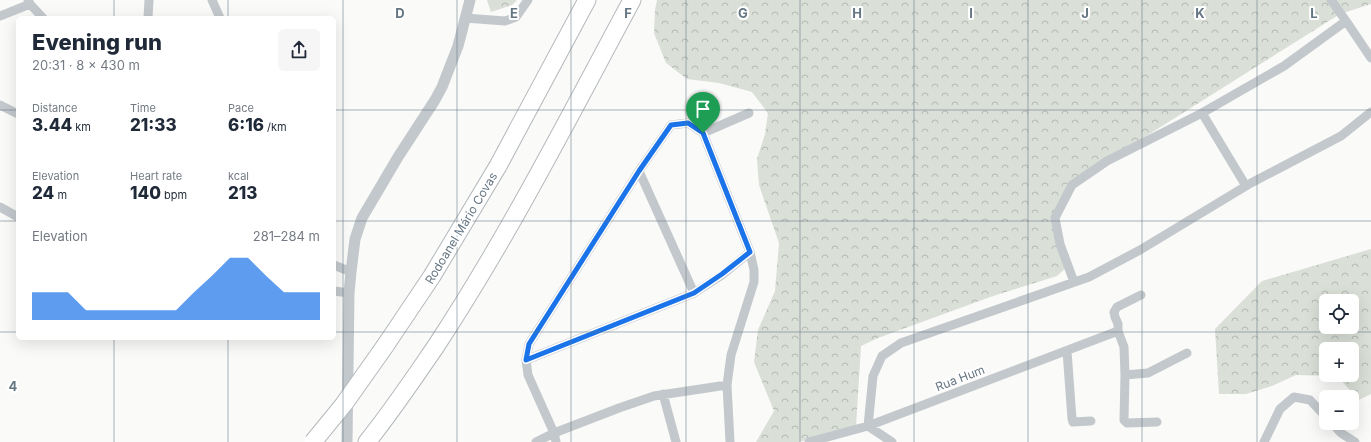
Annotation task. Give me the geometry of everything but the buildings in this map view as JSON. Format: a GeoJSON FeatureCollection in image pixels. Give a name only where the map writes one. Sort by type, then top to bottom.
{"type":"FeatureCollection","features":[{"type":"Feature","properties":{"kind":"highway","name":"Rodoanel Mário Covas"},"geometry":{"type":"LineString","coordinates":[[313,442],[344,404],[435,271],[498,166],[587,0]]}},
{"type":"Feature","properties":{"kind":"highway"},"geometry":{"type":"LineString","coordinates":[[372,436],[463,305],[530,190],[632,0]]}},
{"type":"Feature","properties":{"kind":"street"},"geometry":{"type":"LineString","coordinates":[[148,16],[149,0]]}},
{"type":"Feature","properties":{"kind":"street"},"geometry":{"type":"LineString","coordinates":[[212,0],[219,16]]}},
{"type":"Feature","properties":{"kind":"street"},"geometry":{"type":"LineString","coordinates":[[347,442],[349,293],[355,239],[362,218],[394,163],[442,87],[458,46],[470,0]]}},
{"type":"Feature","properties":{"kind":"street"},"geometry":{"type":"LineString","coordinates":[[465,18],[505,21],[516,17],[528,0]]}},
{"type":"Feature","properties":{"kind":"street"},"geometry":{"type":"LineString","coordinates":[[1331,0],[1371,58]]}},
{"type":"Feature","properties":{"kind":"street"},"geometry":{"type":"LineString","coordinates":[[0,16],[29,2],[41,16]]}},
{"type":"Feature","properties":{"kind":"street"},"geometry":{"type":"LineString","coordinates":[[1074,282],[1060,244],[1055,218],[1072,185],[1107,161],[1202,114],[1284,66],[1346,21]]}},
{"type":"Feature","properties":{"kind":"street"},"geometry":{"type":"LineString","coordinates":[[0,105],[16,113]]}},
{"type":"Feature","properties":{"kind":"street"},"geometry":{"type":"LineString","coordinates":[[892,442],[868,426],[873,376],[882,356],[901,343],[1089,277],[1140,250],[1246,186],[1341,136],[1371,112]]}},
{"type":"Feature","properties":{"kind":"street"},"geometry":{"type":"LineString","coordinates":[[703,133],[749,113]]}},
{"type":"Feature","properties":{"kind":"street"},"geometry":{"type":"LineString","coordinates":[[1202,114],[1246,186]]}},
{"type":"Feature","properties":{"kind":"street"},"geometry":{"type":"LineString","coordinates":[[555,438],[528,374],[526,360],[529,344],[639,171],[671,125],[688,123],[703,133],[750,252],[754,270],[754,282],[731,355],[727,385],[730,442]]}},
{"type":"Feature","properties":{"kind":"street"},"geometry":{"type":"LineString","coordinates":[[639,171],[694,293]]}},
{"type":"Feature","properties":{"kind":"street"},"geometry":{"type":"LineString","coordinates":[[0,207],[16,216]]}},
{"type":"Feature","properties":{"kind":"street"},"geometry":{"type":"LineString","coordinates":[[526,360],[694,293],[722,274],[750,252]]}},
{"type":"Feature","properties":{"kind":"street"},"geometry":{"type":"LineString","coordinates":[[336,266],[351,272]]}},
{"type":"Feature","properties":{"kind":"street"},"geometry":{"type":"LineString","coordinates":[[336,291],[349,293]]}},
{"type":"Feature","properties":{"kind":"street"},"geometry":{"type":"LineString","coordinates":[[1141,295],[1117,307],[1114,312],[1118,324],[1118,331],[1124,347],[1124,420],[1127,423],[1157,422]]}},
{"type":"Feature","properties":{"kind":"street","name":"Rua Hum"},"geometry":{"type":"LineString","coordinates":[[809,442],[868,426],[1118,331]]}},
{"type":"Feature","properties":{"kind":"street"},"geometry":{"type":"LineString","coordinates":[[1067,351],[1073,422],[1091,421]]}},
{"type":"Feature","properties":{"kind":"street"},"geometry":{"type":"LineString","coordinates":[[1125,374],[1148,373],[1188,353]]}},
{"type":"Feature","properties":{"kind":"street"},"geometry":{"type":"LineString","coordinates":[[536,442],[555,438],[619,408],[654,396],[727,385]]}},
{"type":"Feature","properties":{"kind":"street"},"geometry":{"type":"LineString","coordinates":[[663,394],[676,442]]}},
{"type":"Feature","properties":{"kind":"street"},"geometry":{"type":"LineString","coordinates":[[1264,442],[1280,409],[1294,397],[1310,400],[1319,410]]}},
{"type":"Feature","properties":{"kind":"street"},"geometry":{"type":"LineString","coordinates":[[1338,430],[1355,442]]}},
{"type":"Feature","properties":{"kind":"green space"},"geometry":{"type":"Polygon","coordinates":[[[487,0],[517,0],[512,5],[491,12],[487,0]]]}},
{"type":"Feature","properties":{"kind":"green space"},"geometry":{"type":"Polygon","coordinates":[[[657,0],[1371,0],[1371,4],[1340,14],[1113,157],[1072,185],[1055,218],[1068,266],[1057,276],[993,296],[878,338],[861,346],[856,427],[799,442],[756,442],[774,411],[754,362],[758,330],[775,291],[779,243],[759,185],[757,159],[765,134],[768,113],[752,92],[719,83],[687,79],[666,63],[654,33],[657,0]]]}},
{"type":"Feature","properties":{"kind":"green space"},"geometry":{"type":"Polygon","coordinates":[[[1371,249],[1371,394],[1359,400],[1359,390],[1350,390],[1342,382],[1359,382],[1359,342],[1319,342],[1319,376],[1296,375],[1272,386],[1246,394],[1219,394],[1215,329],[1262,281],[1371,249]]]}},
{"type":"Feature","properties":{"kind":"route"},"geometry":{"type":"LineString","coordinates":[[688,123],[703,133],[750,252],[722,274],[694,293],[526,360],[529,344],[639,171],[671,125],[688,123]]}}]}
